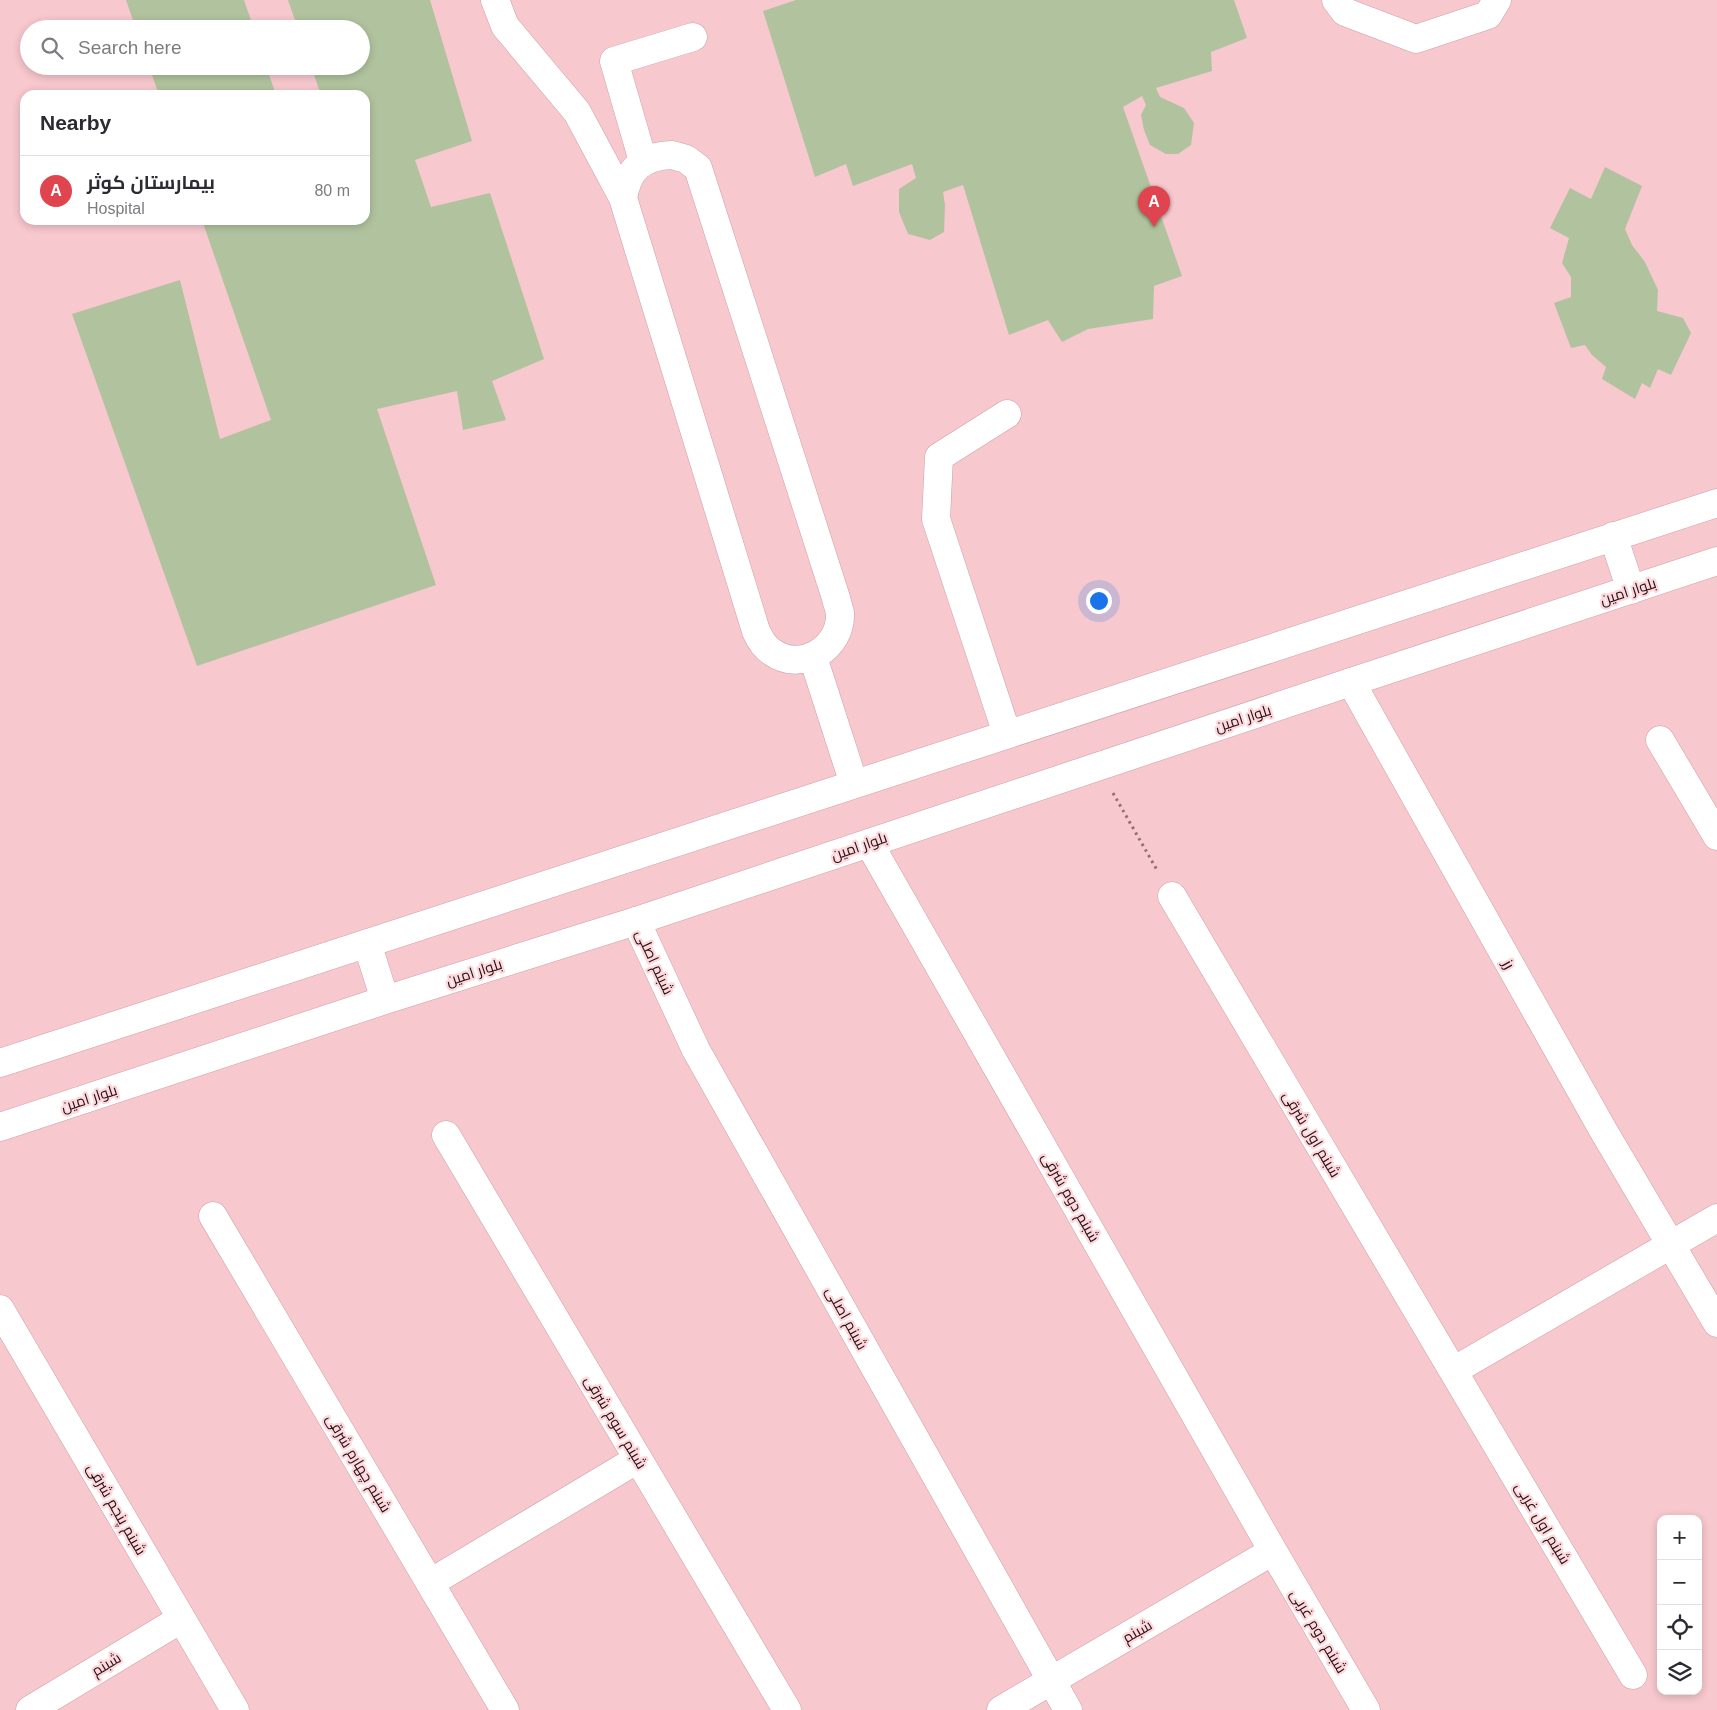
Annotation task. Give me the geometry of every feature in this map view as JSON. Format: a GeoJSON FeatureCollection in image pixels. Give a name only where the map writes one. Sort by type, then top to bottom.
{"type":"FeatureCollection","features":[{"type":"Feature","properties":{"kind":"street"},"geometry":{"type":"LineString","coordinates":[[495,0],[505,26],[576,112],[623,198],[756,631],[762,644],[773,653],[786,659],[799,660],[813,657],[824,650],[833,639],[839,626],[840,613],[698,168],[686,159],[672,155],[657,156],[644,161],[633,171],[626,184],[623,198]]}},
{"type":"Feature","properties":{"kind":"street"},"geometry":{"type":"LineString","coordinates":[[1336,0],[1345,12],[1416,39],[1488,14],[1497,0]]}},
{"type":"Feature","properties":{"kind":"street"},"geometry":{"type":"LineString","coordinates":[[644,161],[614,62],[693,37]]}},
{"type":"Feature","properties":{"kind":"street"},"geometry":{"type":"LineString","coordinates":[[1007,414],[939,457],[936,519],[1007,734]]}},
{"type":"Feature","properties":{"kind":"street"},"geometry":{"type":"LineString","coordinates":[[0,1063],[1717,503]]}},
{"type":"Feature","properties":{"kind":"street"},"geometry":{"type":"LineString","coordinates":[[1613,536],[1631,590]]}},
{"type":"Feature","properties":{"kind":"street","name":"بلوار امین"},"geometry":{"type":"LineString","coordinates":[[0,1127],[385,1000],[636,921],[1717,561]]}},
{"type":"Feature","properties":{"kind":"street"},"geometry":{"type":"LineString","coordinates":[[813,657],[854,784]]}},
{"type":"Feature","properties":{"kind":"street","name":"رز"},"geometry":{"type":"LineString","coordinates":[[1351,682],[1603,1130],[1717,1323]]}},
{"type":"Feature","properties":{"kind":"street"},"geometry":{"type":"LineString","coordinates":[[1660,740],[1717,836]]}},
{"type":"Feature","properties":{"kind":"street","name":"شبنم دوم شرقی"},"geometry":{"type":"LineString","coordinates":[[869,843],[1273,1551]]}},
{"type":"Feature","properties":{"kind":"street","name":"شبنم اول شرقی"},"geometry":{"type":"LineString","coordinates":[[1172,896],[1452,1371]]}},
{"type":"Feature","properties":{"kind":"street","name":"شبنم اصلی"},"geometry":{"type":"LineString","coordinates":[[636,921],[696,1050],[1068,1710]]}},
{"type":"Feature","properties":{"kind":"street"},"geometry":{"type":"LineString","coordinates":[[367,943],[385,1000]]}},
{"type":"Feature","properties":{"kind":"street","name":"شبنم سوم شرقی"},"geometry":{"type":"LineString","coordinates":[[446,1135],[787,1710]]}},
{"type":"Feature","properties":{"kind":"street","name":"شبنم چهارم شرقی"},"geometry":{"type":"LineString","coordinates":[[213,1216],[503,1709]]}},
{"type":"Feature","properties":{"kind":"street"},"geometry":{"type":"LineString","coordinates":[[1452,1371],[1717,1218]]}},
{"type":"Feature","properties":{"kind":"street","name":"شبنم پنجم شرقی"},"geometry":{"type":"LineString","coordinates":[[0,1309],[235,1710]]}},
{"type":"Feature","properties":{"kind":"street","name":"شبنم اول غربی"},"geometry":{"type":"LineString","coordinates":[[1452,1371],[1633,1675]]}},
{"type":"Feature","properties":{"kind":"street"},"geometry":{"type":"LineString","coordinates":[[430,1583],[638,1459]]}},
{"type":"Feature","properties":{"kind":"street","name":"شبنم"},"geometry":{"type":"LineString","coordinates":[[1002,1710],[1273,1551]]}},
{"type":"Feature","properties":{"kind":"street","name":"شبنم دوم غربی"},"geometry":{"type":"LineString","coordinates":[[1273,1551],[1366,1710]]}},
{"type":"Feature","properties":{"kind":"street","name":"شبنم"},"geometry":{"type":"LineString","coordinates":[[30,1710],[181,1619]]}},
{"type":"Feature","properties":{"kind":"path"},"geometry":{"type":"LineString","coordinates":[[1098,766],[1172,896]]}},
{"type":"Feature","properties":{"kind":"building"},"geometry":{"type":"Polygon","coordinates":[[[126,0],[244,0],[251,20],[133,20],[126,0]]]}},
{"type":"Feature","properties":{"kind":"building"},"geometry":{"type":"Polygon","coordinates":[[[288,0],[430,0],[472,141],[415,160],[431,207],[490,193],[544,359],[492,381],[506,420],[463,430],[457,391],[377,409],[436,585],[197,666],[72,314],[180,280],[220,439],[271,420],[204,225],[370,225],[370,90],[319,90],[314,75],[370,75],[370,20],[295,20],[288,0]]]}},
{"type":"Feature","properties":{"kind":"building"},"geometry":{"type":"Polygon","coordinates":[[[796,0],[1234,0],[1247,38],[1211,52],[1212,71],[1156,88],[1160,97],[1184,108],[1194,123],[1191,145],[1178,154],[1166,154],[1150,145],[1141,115],[1146,105],[1142,96],[1123,107],[1182,276],[1154,286],[1153,319],[1088,329],[1062,342],[1048,320],[1009,335],[963,185],[943,192],[945,205],[944,232],[930,240],[908,234],[899,212],[899,189],[916,178],[912,164],[853,186],[846,164],[815,177],[763,11],[796,0]]]}},
{"type":"Feature","properties":{"kind":"building"},"geometry":{"type":"Polygon","coordinates":[[[152,75],[269,75],[274,90],[157,90],[152,75]]]}},
{"type":"Feature","properties":{"kind":"building"},"geometry":{"type":"Polygon","coordinates":[[[1605,167],[1642,186],[1625,229],[1632,245],[1645,262],[1658,290],[1657,311],[1683,318],[1691,333],[1671,375],[1658,369],[1650,388],[1642,383],[1635,399],[1602,379],[1606,367],[1592,355],[1585,345],[1571,348],[1554,303],[1571,297],[1571,277],[1562,263],[1569,238],[1550,228],[1570,188],[1591,199],[1605,167]]]}},
{"type":"Feature","properties":{"kind":"place","name":"بیمارستان کوثر"},"geometry":{"type":"Point","coordinates":[1154,227]}}]}
